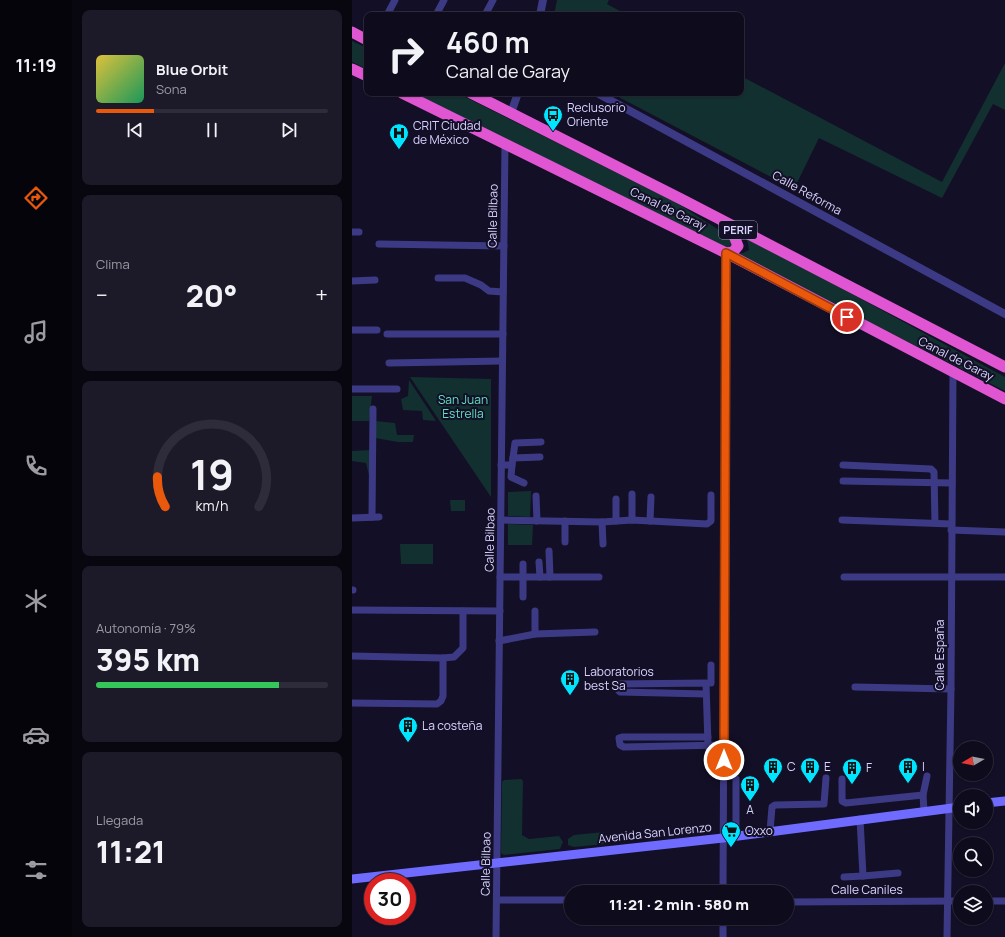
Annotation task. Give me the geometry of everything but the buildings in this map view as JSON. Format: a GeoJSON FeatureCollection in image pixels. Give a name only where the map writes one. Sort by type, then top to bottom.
{"type":"FeatureCollection","features":[{"type":"Feature","properties":{"kind":"highway"},"geometry":{"type":"LineString","coordinates":[[352,32],[364,38]]}},
{"type":"Feature","properties":{"kind":"highway"},"geometry":{"type":"LineString","coordinates":[[352,69],[364,75]]}},
{"type":"Feature","properties":{"kind":"highway","name":"Canal de Garay"},"geometry":{"type":"LineString","coordinates":[[408,96],[726,253],[1005,399]]}},
{"type":"Feature","properties":{"kind":"highway","name":"Canal de Garay"},"geometry":{"type":"LineString","coordinates":[[477,96],[1005,367]]}},
{"type":"Feature","properties":{"kind":"highway"},"geometry":{"type":"LineString","coordinates":[[709,215],[732,231],[736,239],[738,246],[733,252],[726,253]]}},
{"type":"Feature","properties":{"kind":"main road"},"geometry":{"type":"LineString","coordinates":[[993,802],[1005,801]]}},
{"type":"Feature","properties":{"kind":"main road","name":"Avenida San Lorenzo"},"geometry":{"type":"LineString","coordinates":[[352,879],[723,838],[736,835],[953,808]]}},
{"type":"Feature","properties":{"kind":"street"},"geometry":{"type":"LineString","coordinates":[[389,12],[395,0]]}},
{"type":"Feature","properties":{"kind":"street"},"geometry":{"type":"LineString","coordinates":[[438,12],[444,0]]}},
{"type":"Feature","properties":{"kind":"street"},"geometry":{"type":"LineString","coordinates":[[487,12],[493,0]]}},
{"type":"Feature","properties":{"kind":"street"},"geometry":{"type":"LineString","coordinates":[[541,12],[543,0]]}},
{"type":"Feature","properties":{"kind":"street"},"geometry":{"type":"LineString","coordinates":[[511,113],[517,96]]}},
{"type":"Feature","properties":{"kind":"street","name":"Calle Reforma"},"geometry":{"type":"LineString","coordinates":[[603,96],[1005,314]]}},
{"type":"Feature","properties":{"kind":"street","name":"Calle Bilbao"},"geometry":{"type":"LineString","coordinates":[[496,937],[505,143]]}},
{"type":"Feature","properties":{"kind":"street"},"geometry":{"type":"LineString","coordinates":[[379,244],[504,246]]}},
{"type":"Feature","properties":{"kind":"street"},"geometry":{"type":"LineString","coordinates":[[723,885],[726,253]]}},
{"type":"Feature","properties":{"kind":"street"},"geometry":{"type":"LineString","coordinates":[[438,278],[465,278],[481,285],[489,291],[503,292]]}},
{"type":"Feature","properties":{"kind":"street"},"geometry":{"type":"LineString","coordinates":[[352,281],[374,280]]}},
{"type":"Feature","properties":{"kind":"street"},"geometry":{"type":"LineString","coordinates":[[352,330],[377,330]]}},
{"type":"Feature","properties":{"kind":"street"},"geometry":{"type":"LineString","coordinates":[[388,334],[503,334]]}},
{"type":"Feature","properties":{"kind":"street"},"geometry":{"type":"LineString","coordinates":[[389,363],[502,361]]}},
{"type":"Feature","properties":{"kind":"street","name":"Calle España"},"geometry":{"type":"LineString","coordinates":[[946,937],[952,689],[951,527],[953,373]]}},
{"type":"Feature","properties":{"kind":"street"},"geometry":{"type":"LineString","coordinates":[[352,389],[397,389]]}},
{"type":"Feature","properties":{"kind":"street"},"geometry":{"type":"LineString","coordinates":[[352,518],[376,517],[373,409]]}},
{"type":"Feature","properties":{"kind":"street"},"geometry":{"type":"LineString","coordinates":[[524,483],[511,477],[515,443],[541,442]]}},
{"type":"Feature","properties":{"kind":"street"},"geometry":{"type":"LineString","coordinates":[[501,465],[540,457]]}},
{"type":"Feature","properties":{"kind":"street"},"geometry":{"type":"LineString","coordinates":[[843,465],[931,468],[934,472],[935,523]]}},
{"type":"Feature","properties":{"kind":"street"},"geometry":{"type":"LineString","coordinates":[[843,481],[934,484],[952,483]]}},
{"type":"Feature","properties":{"kind":"street"},"geometry":{"type":"LineString","coordinates":[[632,494],[632,520]]}},
{"type":"Feature","properties":{"kind":"street"},"geometry":{"type":"LineString","coordinates":[[501,520],[602,522],[632,520],[710,523],[711,495]]}},
{"type":"Feature","properties":{"kind":"street"},"geometry":{"type":"LineString","coordinates":[[536,496],[537,521]]}},
{"type":"Feature","properties":{"kind":"street"},"geometry":{"type":"LineString","coordinates":[[650,521],[651,497]]}},
{"type":"Feature","properties":{"kind":"street"},"geometry":{"type":"LineString","coordinates":[[616,498],[616,521]]}},
{"type":"Feature","properties":{"kind":"street"},"geometry":{"type":"LineString","coordinates":[[842,520],[935,523],[951,527],[1005,532]]}},
{"type":"Feature","properties":{"kind":"street"},"geometry":{"type":"LineString","coordinates":[[565,521],[565,542]]}},
{"type":"Feature","properties":{"kind":"street"},"geometry":{"type":"LineString","coordinates":[[602,522],[603,544]]}},
{"type":"Feature","properties":{"kind":"street"},"geometry":{"type":"LineString","coordinates":[[549,551],[550,577]]}},
{"type":"Feature","properties":{"kind":"street"},"geometry":{"type":"LineString","coordinates":[[539,562],[540,577]]}},
{"type":"Feature","properties":{"kind":"street"},"geometry":{"type":"LineString","coordinates":[[523,564],[523,597]]}},
{"type":"Feature","properties":{"kind":"street"},"geometry":{"type":"LineString","coordinates":[[500,577],[598,577]]}},
{"type":"Feature","properties":{"kind":"street"},"geometry":{"type":"LineString","coordinates":[[844,577],[1005,577]]}},
{"type":"Feature","properties":{"kind":"street"},"geometry":{"type":"LineString","coordinates":[[352,610],[500,611]]}},
{"type":"Feature","properties":{"kind":"street"},"geometry":{"type":"LineString","coordinates":[[352,656],[454,657],[463,648],[462,611]]}},
{"type":"Feature","properties":{"kind":"street"},"geometry":{"type":"LineString","coordinates":[[535,611],[535,634]]}},
{"type":"Feature","properties":{"kind":"street"},"geometry":{"type":"LineString","coordinates":[[499,642],[535,634],[595,632]]}},
{"type":"Feature","properties":{"kind":"street"},"geometry":{"type":"LineString","coordinates":[[352,702],[437,704],[441,701],[443,696],[443,658]]}},
{"type":"Feature","properties":{"kind":"street"},"geometry":{"type":"LineString","coordinates":[[711,665],[706,694],[708,741],[712,762]]}},
{"type":"Feature","properties":{"kind":"street"},"geometry":{"type":"LineString","coordinates":[[706,694],[620,692],[618,690],[618,684],[724,684]]}},
{"type":"Feature","properties":{"kind":"street"},"geometry":{"type":"LineString","coordinates":[[855,687],[952,689]]}},
{"type":"Feature","properties":{"kind":"street"},"geometry":{"type":"LineString","coordinates":[[708,741],[624,747],[620,745],[619,738],[708,741],[724,745]]}},
{"type":"Feature","properties":{"kind":"street"},"geometry":{"type":"LineString","coordinates":[[924,811],[923,795],[928,776]]}},
{"type":"Feature","properties":{"kind":"street"},"geometry":{"type":"LineString","coordinates":[[770,831],[772,807],[775,805],[824,804],[826,778]]}},
{"type":"Feature","properties":{"kind":"street"},"geometry":{"type":"LineString","coordinates":[[736,779],[736,835]]}},
{"type":"Feature","properties":{"kind":"street"},"geometry":{"type":"LineString","coordinates":[[842,779],[842,800],[846,803],[923,795]]}},
{"type":"Feature","properties":{"kind":"street"},"geometry":{"type":"LineString","coordinates":[[860,819],[863,876]]}},
{"type":"Feature","properties":{"kind":"street"},"geometry":{"type":"LineString","coordinates":[[844,877],[898,874]]}},
{"type":"Feature","properties":{"kind":"street"},"geometry":{"type":"LineString","coordinates":[[497,900],[564,900]]}},
{"type":"Feature","properties":{"kind":"street","name":"Calle Caniles"},"geometry":{"type":"LineString","coordinates":[[794,902],[953,901]]}},
{"type":"Feature","properties":{"kind":"street"},"geometry":{"type":"LineString","coordinates":[[993,901],[1005,901]]}},
{"type":"Feature","properties":{"kind":"street"},"geometry":{"type":"LineString","coordinates":[[723,925],[723,937]]}},
{"type":"Feature","properties":{"kind":"green space"},"geometry":{"type":"Polygon","coordinates":[[[557,0],[609,0],[607,4],[622,12],[555,12],[557,0]]]}},
{"type":"Feature","properties":{"kind":"green space"},"geometry":{"type":"Polygon","coordinates":[[[352,41],[364,47],[364,68],[352,62],[352,41]]]}},
{"type":"Feature","properties":{"kind":"green space"},"geometry":{"type":"Polygon","coordinates":[[[1005,63],[1005,110],[993,104],[942,198],[819,138],[794,189],[617,96],[744,96],[744,78],[942,182],[1005,63]]]}},
{"type":"Feature","properties":{"kind":"green space"},"geometry":{"type":"Polygon","coordinates":[[[420,96],[463,96],[677,203],[733,239],[733,244],[728,249],[420,96]]]}},
{"type":"Feature","properties":{"kind":"green space"},"geometry":{"type":"Polygon","coordinates":[[[745,236],[1005,377],[1005,391],[735,254],[743,253],[749,250],[745,236]]]}},
{"type":"Feature","properties":{"kind":"green space","name":"San Juan Estrella"},"geometry":{"type":"Polygon","coordinates":[[[410,377],[491,379],[491,497],[410,377]]]}},
{"type":"Feature","properties":{"kind":"green space"},"geometry":{"type":"Polygon","coordinates":[[[409,380],[436,421],[423,420],[422,411],[403,410],[401,399],[408,396],[409,380]]]}},
{"type":"Feature","properties":{"kind":"green space"},"geometry":{"type":"Polygon","coordinates":[[[352,396],[372,396],[369,421],[352,421],[352,396]]]}},
{"type":"Feature","properties":{"kind":"green space"},"geometry":{"type":"Polygon","coordinates":[[[375,421],[395,423],[397,435],[414,435],[413,442],[398,442],[375,438],[375,421]]]}},
{"type":"Feature","properties":{"kind":"green space"},"geometry":{"type":"Polygon","coordinates":[[[372,450],[369,475],[366,463],[352,461],[352,451],[372,450]]]}},
{"type":"Feature","properties":{"kind":"green space"},"geometry":{"type":"Polygon","coordinates":[[[531,491],[530,517],[508,516],[508,492],[531,491]]]}},
{"type":"Feature","properties":{"kind":"green space"},"geometry":{"type":"Polygon","coordinates":[[[450,500],[465,500],[465,511],[451,511],[450,500]]]}},
{"type":"Feature","properties":{"kind":"green space"},"geometry":{"type":"Polygon","coordinates":[[[508,524],[533,525],[532,545],[508,545],[508,524]]]}},
{"type":"Feature","properties":{"kind":"green space"},"geometry":{"type":"Polygon","coordinates":[[[400,544],[433,544],[433,564],[401,564],[400,544]]]}},
{"type":"Feature","properties":{"kind":"green space"},"geometry":{"type":"Polygon","coordinates":[[[521,779],[523,781],[522,835],[529,839],[559,836],[563,842],[560,849],[504,855],[501,853],[502,782],[504,780],[521,779]]]}},
{"type":"Feature","properties":{"kind":"green space"},"geometry":{"type":"Polygon","coordinates":[[[604,832],[604,844],[574,847],[568,845],[568,839],[574,835],[604,832]]]}},
{"type":"Feature","properties":{"kind":"place","name":"Reclusorio Oriente"},"geometry":{"type":"Point","coordinates":[553,132]}},
{"type":"Feature","properties":{"kind":"place","name":"CRIT Ciudad de México"},"geometry":{"type":"Point","coordinates":[399,150]}},
{"type":"Feature","properties":{"kind":"place","name":"Laboratorios best Sa"},"geometry":{"type":"Point","coordinates":[570,696]}},
{"type":"Feature","properties":{"kind":"place","name":"La costeña"},"geometry":{"type":"Point","coordinates":[408,743]}},
{"type":"Feature","properties":{"kind":"place","name":"C"},"geometry":{"type":"Point","coordinates":[773,784]}},
{"type":"Feature","properties":{"kind":"place","name":"E"},"geometry":{"type":"Point","coordinates":[810,784]}},
{"type":"Feature","properties":{"kind":"place","name":"I"},"geometry":{"type":"Point","coordinates":[908,784]}},
{"type":"Feature","properties":{"kind":"place","name":"F"},"geometry":{"type":"Point","coordinates":[852,785]}},
{"type":"Feature","properties":{"kind":"place","name":"A"},"geometry":{"type":"Point","coordinates":[750,802]}},
{"type":"Feature","properties":{"kind":"place","name":"Oxxo"},"geometry":{"type":"Point","coordinates":[731,848]}},
{"type":"Feature","properties":{"kind":"route"},"geometry":{"type":"LineString","coordinates":[[724,760],[726,253],[847,317]]}}]}
